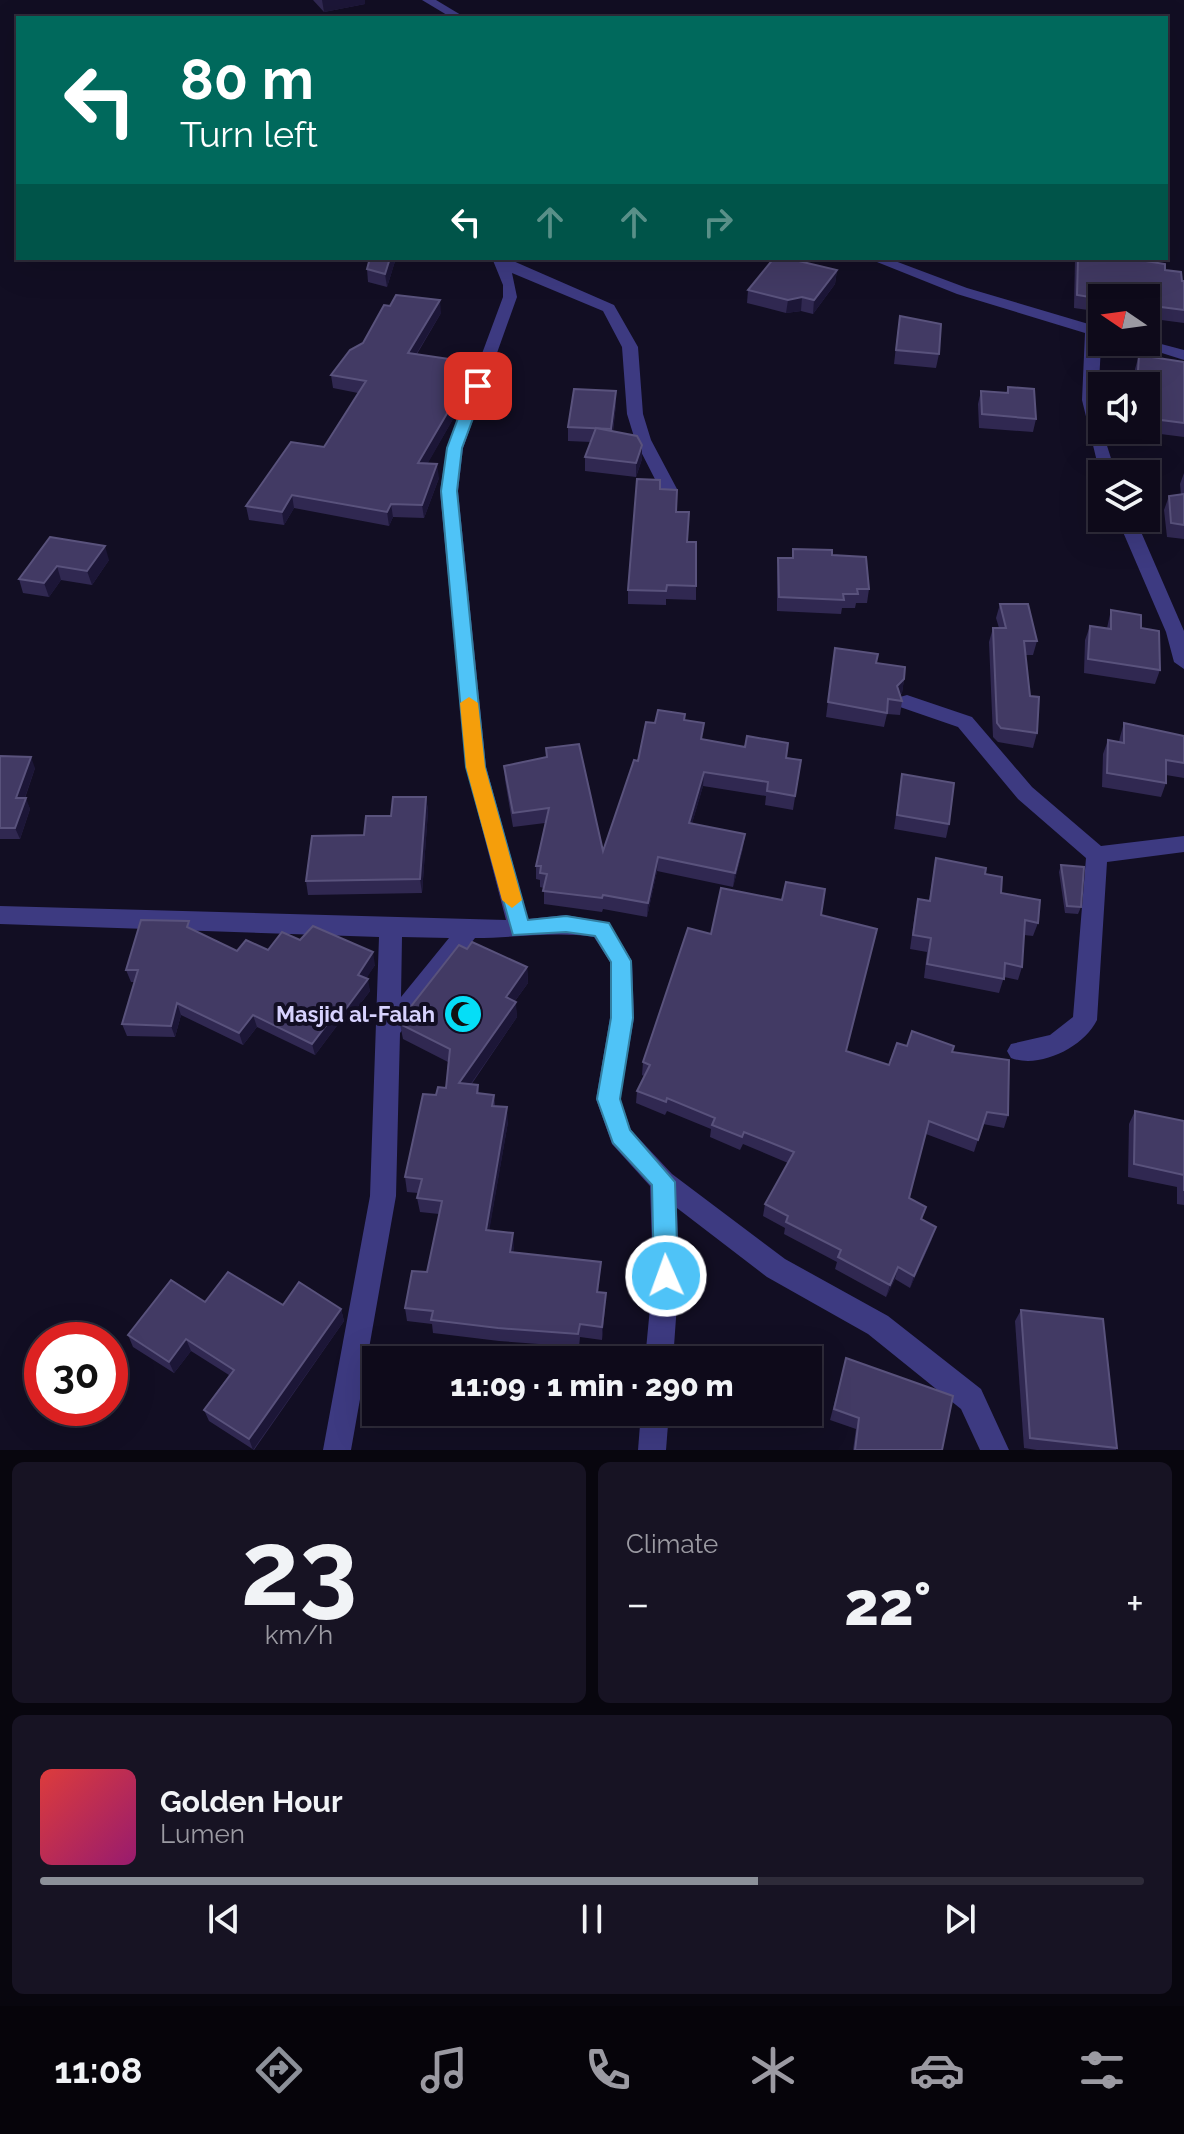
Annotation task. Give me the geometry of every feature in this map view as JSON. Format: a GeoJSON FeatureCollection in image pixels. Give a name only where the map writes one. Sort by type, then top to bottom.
{"type":"FeatureCollection","features":[{"type":"Feature","properties":{"kind":"street"},"geometry":{"type":"LineString","coordinates":[[428,0],[451,5]]}},
{"type":"Feature","properties":{"kind":"street"},"geometry":{"type":"LineString","coordinates":[[500,260],[609,308],[630,347],[635,414],[643,440],[668,489]]}},
{"type":"Feature","properties":{"kind":"street"},"geometry":{"type":"LineString","coordinates":[[500,260],[510,285],[506,312],[455,448],[449,491],[476,767],[520,929]]}},
{"type":"Feature","properties":{"kind":"street"},"geometry":{"type":"LineString","coordinates":[[879,260],[962,291],[1088,329]]}},
{"type":"Feature","properties":{"kind":"street"},"geometry":{"type":"LineString","coordinates":[[1160,349],[1184,355]]}},
{"type":"Feature","properties":{"kind":"street"},"geometry":{"type":"LineString","coordinates":[[1095,356],[1090,400],[1104,460]]}},
{"type":"Feature","properties":{"kind":"street"},"geometry":{"type":"LineString","coordinates":[[1132,532],[1175,632],[1184,662]]}},
{"type":"Feature","properties":{"kind":"street"},"geometry":{"type":"LineString","coordinates":[[907,702],[965,722],[1025,793],[1097,855],[1184,844]]}},
{"type":"Feature","properties":{"kind":"street"},"geometry":{"type":"LineString","coordinates":[[1019,1051],[1055,1046],[1073,1036],[1085,1020],[1097,855]]}},
{"type":"Feature","properties":{"kind":"street"},"geometry":{"type":"LineString","coordinates":[[0,915],[391,928],[520,929],[566,924],[601,929],[621,961],[622,1018],[608,1099],[621,1136],[663,1182],[776,1268],[878,1325],[971,1399],[995,1450]]}},
{"type":"Feature","properties":{"kind":"street"},"geometry":{"type":"LineString","coordinates":[[337,1450],[383,1196],[391,928]]}},
{"type":"Feature","properties":{"kind":"street"},"geometry":{"type":"LineString","coordinates":[[388,1030],[470,928]]}},
{"type":"Feature","properties":{"kind":"street"},"geometry":{"type":"LineString","coordinates":[[660,1346],[666,1276],[663,1182]]}},
{"type":"Feature","properties":{"kind":"street"},"geometry":{"type":"LineString","coordinates":[[652,1450],[654,1426]]}},
{"type":"Feature","properties":{"kind":"building"},"geometry":{"type":"Polygon","coordinates":[[[369,260],[389,260],[385,274],[367,269],[369,260]]]}},
{"type":"Feature","properties":{"kind":"building"},"geometry":{"type":"Polygon","coordinates":[[[772,260],[794,260],[837,270],[814,300],[802,297],[788,300],[748,290],[772,260]]]}},
{"type":"Feature","properties":{"kind":"building"},"geometry":{"type":"Polygon","coordinates":[[[1078,260],[1139,260],[1165,264],[1165,270],[1181,272],[1184,281],[1184,310],[1160,307],[1160,284],[1088,284],[1088,297],[1077,295],[1078,260]]]}},
{"type":"Feature","properties":{"kind":"building"},"geometry":{"type":"Polygon","coordinates":[[[396,295],[440,300],[408,353],[470,362],[456,398],[418,463],[437,464],[422,505],[391,504],[387,512],[292,495],[282,512],[246,506],[291,442],[324,447],[366,381],[331,375],[350,350],[363,343],[384,305],[390,306],[396,295]]]}},
{"type":"Feature","properties":{"kind":"building"},"geometry":{"type":"Polygon","coordinates":[[[900,316],[941,324],[939,354],[896,350],[900,316]]]}},
{"type":"Feature","properties":{"kind":"building"},"geometry":{"type":"Polygon","coordinates":[[[1139,356],[1184,362],[1184,423],[1160,420],[1160,372],[1138,372],[1139,356]]]}},
{"type":"Feature","properties":{"kind":"building"},"geometry":{"type":"Polygon","coordinates":[[[1008,387],[1034,389],[1036,419],[982,414],[981,391],[1008,393],[1008,387]]]}},
{"type":"Feature","properties":{"kind":"building"},"geometry":{"type":"Polygon","coordinates":[[[574,389],[616,391],[611,429],[568,427],[574,389]]]}},
{"type":"Feature","properties":{"kind":"building"},"geometry":{"type":"Polygon","coordinates":[[[596,428],[637,436],[642,445],[636,463],[585,457],[596,428]]]}},
{"type":"Feature","properties":{"kind":"building"},"geometry":{"type":"Polygon","coordinates":[[[637,479],[660,480],[660,489],[677,490],[676,512],[689,512],[687,542],[696,542],[696,586],[667,585],[666,591],[628,590],[637,479]]]}},
{"type":"Feature","properties":{"kind":"building"},"geometry":{"type":"Polygon","coordinates":[[[1184,494],[1184,525],[1171,523],[1169,496],[1184,494]]]}},
{"type":"Feature","properties":{"kind":"building"},"geometry":{"type":"Polygon","coordinates":[[[50,537],[105,546],[87,571],[57,566],[44,583],[19,579],[50,537]]]}},
{"type":"Feature","properties":{"kind":"building"},"geometry":{"type":"Polygon","coordinates":[[[793,549],[832,550],[832,555],[866,557],[869,589],[857,589],[858,594],[843,594],[844,600],[779,597],[778,558],[793,558],[793,549]]]}},
{"type":"Feature","properties":{"kind":"building"},"geometry":{"type":"Polygon","coordinates":[[[1000,604],[1028,604],[1037,641],[1024,641],[1030,696],[1039,697],[1037,733],[1001,728],[997,723],[993,628],[1006,628],[1000,604]]]}},
{"type":"Feature","properties":{"kind":"building"},"geometry":{"type":"Polygon","coordinates":[[[1111,610],[1141,615],[1141,628],[1159,631],[1160,670],[1088,659],[1090,626],[1111,629],[1111,610]]]}},
{"type":"Feature","properties":{"kind":"building"},"geometry":{"type":"Polygon","coordinates":[[[835,648],[878,654],[876,663],[905,667],[904,679],[897,686],[902,701],[888,699],[887,713],[828,702],[835,648]]]}},
{"type":"Feature","properties":{"kind":"building"},"geometry":{"type":"Polygon","coordinates":[[[658,710],[685,714],[684,720],[704,723],[701,739],[745,747],[747,736],[788,743],[786,758],[801,760],[795,796],[767,791],[768,782],[704,772],[689,823],[745,834],[735,873],[658,857],[648,903],[603,895],[602,898],[543,891],[547,874],[540,873],[541,866],[536,866],[549,808],[513,813],[504,766],[547,757],[546,748],[579,744],[603,851],[634,760],[638,761],[646,722],[655,723],[658,710]]]}},
{"type":"Feature","properties":{"kind":"building"},"geometry":{"type":"Polygon","coordinates":[[[1124,723],[1184,736],[1184,763],[1166,760],[1166,783],[1107,773],[1108,740],[1124,743],[1124,723]]]}},
{"type":"Feature","properties":{"kind":"building"},"geometry":{"type":"Polygon","coordinates":[[[0,756],[31,757],[16,798],[26,798],[15,828],[0,828],[0,756]]]}},
{"type":"Feature","properties":{"kind":"building"},"geometry":{"type":"Polygon","coordinates":[[[902,774],[954,783],[949,824],[897,815],[902,774]]]}},
{"type":"Feature","properties":{"kind":"building"},"geometry":{"type":"Polygon","coordinates":[[[393,797],[426,797],[420,879],[306,881],[312,836],[364,835],[366,816],[391,816],[393,797]]]}},
{"type":"Feature","properties":{"kind":"building"},"geometry":{"type":"Polygon","coordinates":[[[936,858],[986,868],[985,874],[1002,877],[1001,893],[1040,900],[1038,923],[1025,920],[1022,967],[1005,963],[1004,979],[927,964],[931,938],[913,935],[918,899],[930,901],[936,858]]]}},
{"type":"Feature","properties":{"kind":"building"},"geometry":{"type":"Polygon","coordinates":[[[1061,865],[1084,867],[1081,907],[1067,906],[1061,865]]]}},
{"type":"Feature","properties":{"kind":"building"},"geometry":{"type":"Polygon","coordinates":[[[786,882],[825,889],[821,915],[877,929],[846,1051],[889,1065],[897,1043],[907,1046],[912,1031],[954,1046],[952,1052],[1009,1060],[1008,1115],[987,1112],[978,1140],[929,1121],[909,1198],[926,1207],[921,1219],[936,1227],[914,1276],[898,1267],[890,1285],[838,1257],[841,1250],[786,1222],[788,1216],[765,1204],[794,1152],[744,1132],[742,1137],[712,1125],[715,1118],[667,1098],[666,1102],[637,1091],[650,1065],[643,1062],[688,928],[711,934],[721,888],[782,900],[786,882]]]}},
{"type":"Feature","properties":{"kind":"building"},"geometry":{"type":"Polygon","coordinates":[[[141,920],[189,921],[187,927],[237,951],[246,940],[268,950],[282,932],[300,940],[313,926],[373,952],[358,975],[368,979],[342,1014],[337,1011],[312,1044],[253,1015],[239,1033],[177,1003],[171,1026],[122,1024],[138,970],[126,970],[141,920]]]}},
{"type":"Feature","properties":{"kind":"building"},"geometry":{"type":"Polygon","coordinates":[[[472,942],[527,967],[506,997],[516,1002],[459,1083],[478,1085],[477,1093],[494,1095],[492,1106],[507,1107],[486,1230],[513,1233],[510,1252],[601,1262],[597,1292],[606,1293],[602,1327],[580,1324],[578,1334],[498,1328],[431,1320],[433,1311],[405,1308],[412,1271],[427,1272],[442,1201],[417,1198],[422,1179],[405,1177],[423,1094],[436,1095],[438,1087],[446,1088],[450,1049],[400,1024],[459,945],[467,949],[472,942]]]}},
{"type":"Feature","properties":{"kind":"building"},"geometry":{"type":"Polygon","coordinates":[[[1135,1111],[1184,1121],[1184,1175],[1134,1164],[1135,1111]]]}},
{"type":"Feature","properties":{"kind":"building"},"geometry":{"type":"Polygon","coordinates":[[[228,1272],[283,1305],[299,1282],[341,1309],[249,1439],[204,1410],[234,1370],[186,1339],[169,1362],[128,1335],[171,1280],[205,1302],[228,1272]]]}},
{"type":"Feature","properties":{"kind":"building"},"geometry":{"type":"Polygon","coordinates":[[[1021,1310],[1103,1319],[1117,1448],[1030,1438],[1021,1310]]]}},
{"type":"Feature","properties":{"kind":"building"},"geometry":{"type":"Polygon","coordinates":[[[846,1358],[953,1396],[942,1450],[855,1450],[859,1418],[834,1409],[846,1358]]]}},
{"type":"Feature","properties":{"kind":"slow traffic"},"geometry":{"type":"LineString","coordinates":[[469,703],[476,767],[512,900]]}},
{"type":"Feature","properties":{"kind":"place","name":"Masjid al-Falah"},"geometry":{"type":"Point","coordinates":[463,1014]}},
{"type":"Feature","properties":{"kind":"route"},"geometry":{"type":"LineString","coordinates":[[478,386],[455,448],[449,491],[476,767],[520,929],[566,924],[601,929],[621,961],[622,1018],[608,1099],[621,1136],[663,1182],[666,1276]]}}]}
